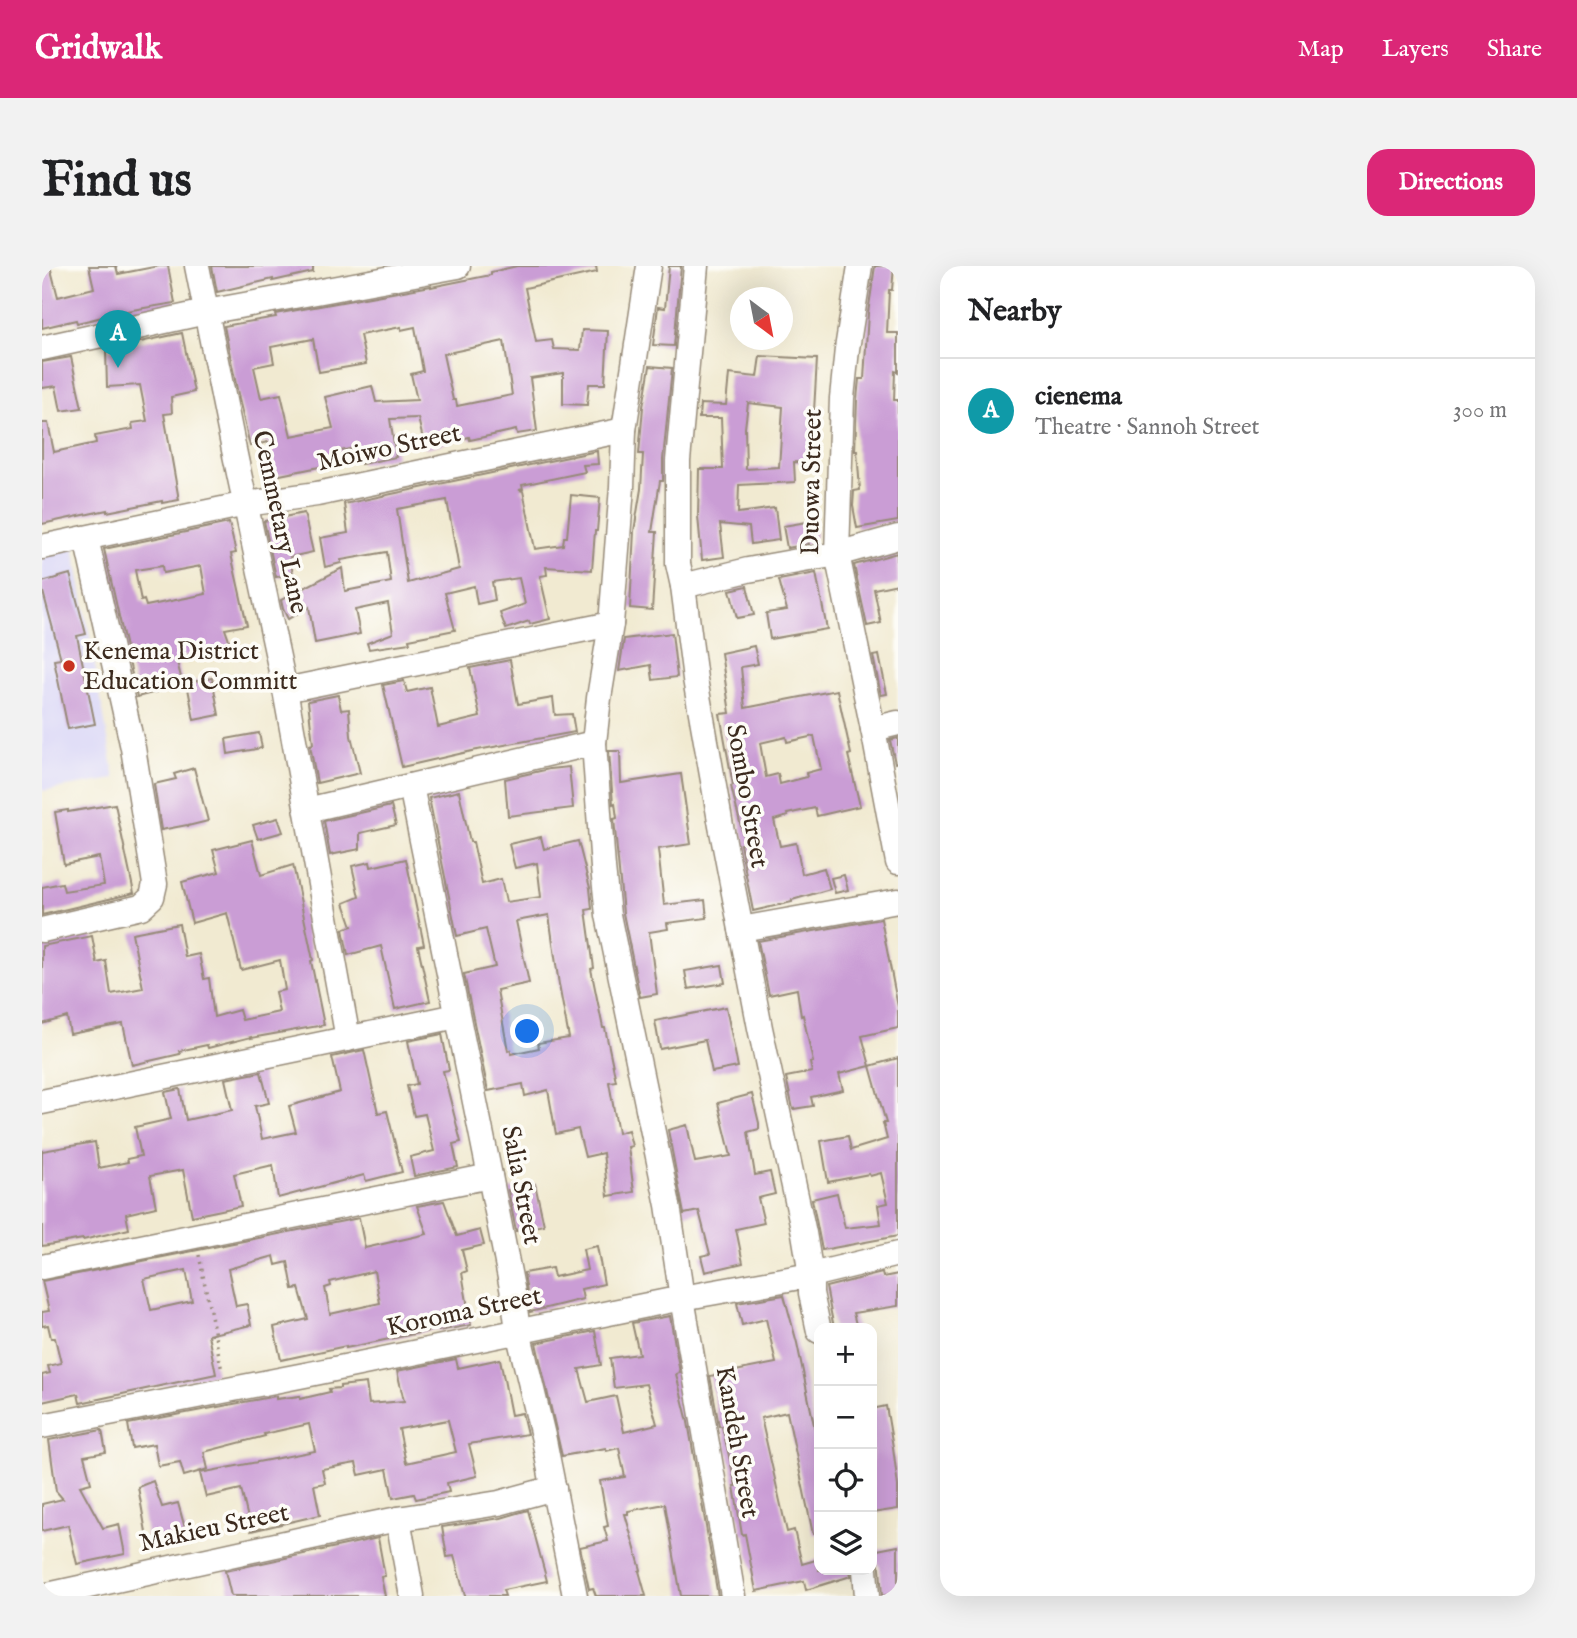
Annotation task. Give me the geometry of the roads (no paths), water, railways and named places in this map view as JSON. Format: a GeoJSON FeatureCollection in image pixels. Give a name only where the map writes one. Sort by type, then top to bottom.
{"type":"FeatureCollection","features":[{"type":"Feature","properties":{"kind":"street","name":"Cemmetary Lane"},"geometry":{"type":"LineString","coordinates":[[197,266],[285,690],[348,1039]]}},
{"type":"Feature","properties":{"kind":"street"},"geometry":{"type":"LineString","coordinates":[[42,348],[206,312],[458,266]]}},
{"type":"Feature","properties":{"kind":"street","name":"Kandeh Street"},"geometry":{"type":"LineString","coordinates":[[649,266],[625,430],[611,624],[598,698],[594,743],[608,915],[668,1205],[733,1596]]}},
{"type":"Feature","properties":{"kind":"street","name":"Sombo Street"},"geometry":{"type":"LineString","coordinates":[[696,266],[678,461],[678,564],[695,679],[741,929],[811,1275],[811,1293],[817,1323]]}},
{"type":"Feature","properties":{"kind":"street","name":"Duowa Street"},"geometry":{"type":"LineString","coordinates":[[860,266],[842,398],[837,554],[898,862]]}},
{"type":"Feature","properties":{"kind":"street","name":"Moiwo Street"},"geometry":{"type":"LineString","coordinates":[[42,547],[246,504],[317,494],[625,430]]}},
{"type":"Feature","properties":{"kind":"street"},"geometry":{"type":"LineString","coordinates":[[683,586],[748,570],[837,554],[898,537]]}},
{"type":"Feature","properties":{"kind":"street"},"geometry":{"type":"LineString","coordinates":[[42,930],[141,907],[152,897],[155,884],[133,748],[86,538]]}},
{"type":"Feature","properties":{"kind":"street"},"geometry":{"type":"LineString","coordinates":[[285,690],[611,624]]}},
{"type":"Feature","properties":{"kind":"street"},"geometry":{"type":"LineString","coordinates":[[873,729],[898,723]]}},
{"type":"Feature","properties":{"kind":"street"},"geometry":{"type":"LineString","coordinates":[[307,810],[594,743]]}},
{"type":"Feature","properties":{"kind":"street","name":"Salia Street"},"geometry":{"type":"LineString","coordinates":[[411,786],[513,1293],[518,1331],[544,1440],[575,1596]]}},
{"type":"Feature","properties":{"kind":"street"},"geometry":{"type":"LineString","coordinates":[[741,929],[898,901]]}},
{"type":"Feature","properties":{"kind":"street"},"geometry":{"type":"LineString","coordinates":[[42,1102],[457,1016]]}},
{"type":"Feature","properties":{"kind":"street"},"geometry":{"type":"LineString","coordinates":[[42,1268],[490,1176]]}},
{"type":"Feature","properties":{"kind":"street","name":"Koroma Street"},"geometry":{"type":"LineString","coordinates":[[42,1426],[682,1298],[811,1275],[898,1254]]}},
{"type":"Feature","properties":{"kind":"street","name":"Makieu Street"},"geometry":{"type":"LineString","coordinates":[[43,1596],[398,1519],[499,1503],[554,1488]]}},
{"type":"Feature","properties":{"kind":"street"},"geometry":{"type":"LineString","coordinates":[[398,1519],[412,1596]]}},
{"type":"Feature","properties":{"kind":"street"},"geometry":{"type":"LineString","coordinates":[[865,1575],[867,1596]]}},
{"type":"Feature","properties":{"kind":"place","name":"cienema"},"geometry":{"type":"Point","coordinates":[118,368]}},
{"type":"Feature","properties":{"kind":"place","name":"Kenema District Education Committ"},"geometry":{"type":"Point","coordinates":[69,666]}}]}
